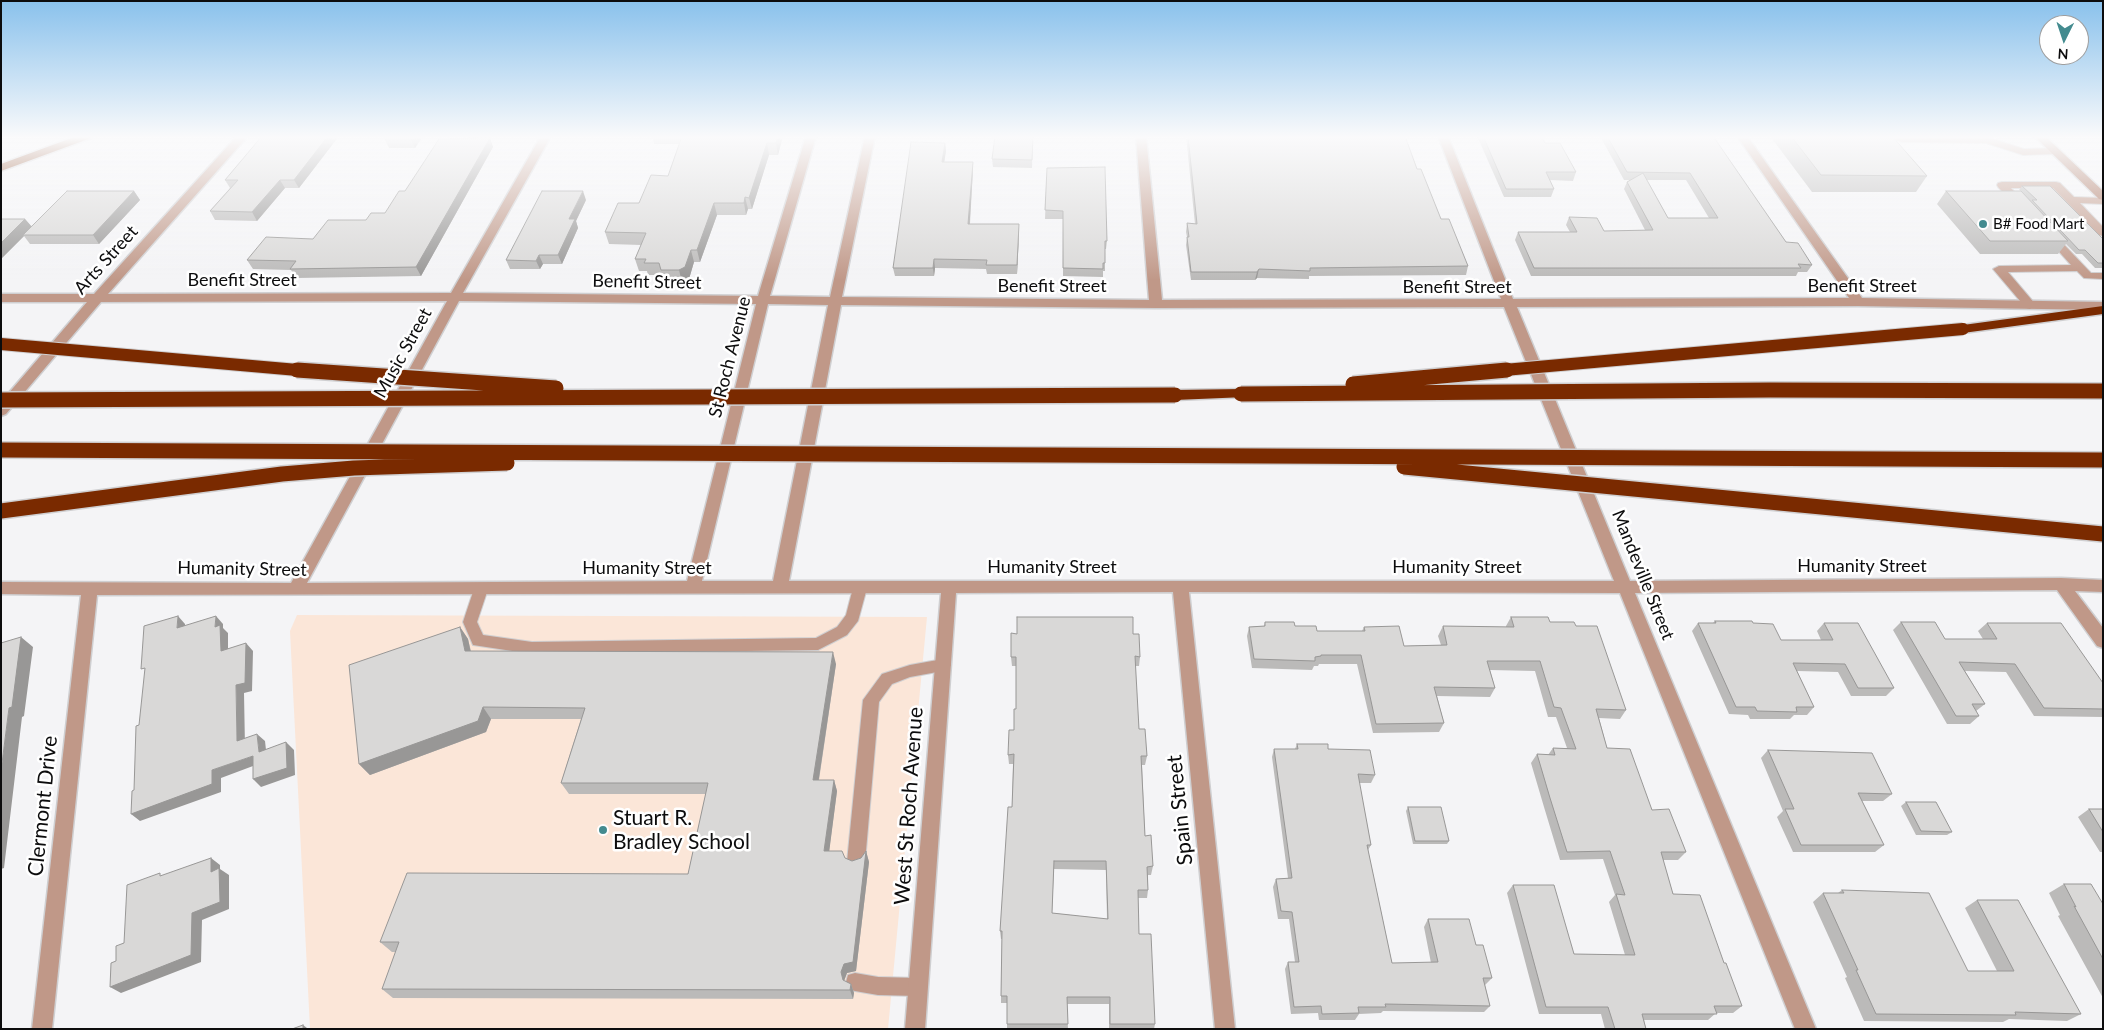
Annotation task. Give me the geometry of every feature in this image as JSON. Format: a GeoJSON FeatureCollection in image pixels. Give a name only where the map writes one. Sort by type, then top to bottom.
{"type":"FeatureCollection","features":[{"type":"Feature","properties":{"kind":"highway"},"geometry":{"type":"LineString","coordinates":[[1241,394],[1662,358],[1964,329],[2103,310]]}},
{"type":"Feature","properties":{"kind":"highway"},"geometry":{"type":"LineString","coordinates":[[1,344],[347,375],[697,396]]}},
{"type":"Feature","properties":{"kind":"highway"},"geometry":{"type":"LineString","coordinates":[[1,400],[1770,390],[2103,392]]}},
{"type":"Feature","properties":{"kind":"highway"},"geometry":{"type":"LineString","coordinates":[[1,450],[1316,458],[2103,460]]}},
{"type":"Feature","properties":{"kind":"highway"},"geometry":{"type":"LineString","coordinates":[[1,511],[217,481],[354,468],[765,455]]}},
{"type":"Feature","properties":{"kind":"highway"},"geometry":{"type":"LineString","coordinates":[[1316,458],[2103,534]]}},
{"type":"Feature","properties":{"kind":"main road"},"geometry":{"type":"LineString","coordinates":[[2088,184],[2103,199]]}},
{"type":"Feature","properties":{"kind":"street","name":"Arts Street"},"geometry":{"type":"LineString","coordinates":[[1,411],[98,297],[200,184]]}},
{"type":"Feature","properties":{"kind":"street","name":"Music Street"},"geometry":{"type":"LineString","coordinates":[[296,590],[455,297],[519,184]]}},
{"type":"Feature","properties":{"kind":"street","name":"St Roch Avenue"},"geometry":{"type":"LineString","coordinates":[[693,588],[763,300],[797,184]]}},
{"type":"Feature","properties":{"kind":"street"},"geometry":{"type":"LineString","coordinates":[[780,588],[835,302],[860,184]]}},
{"type":"Feature","properties":{"kind":"street"},"geometry":{"type":"LineString","coordinates":[[1145,184],[1156,304]]}},
{"type":"Feature","properties":{"kind":"street","name":"Mandeville Street"},"geometry":{"type":"LineString","coordinates":[[1462,184],[1509,304],[1806,1029]]}},
{"type":"Feature","properties":{"kind":"street"},"geometry":{"type":"LineString","coordinates":[[1776,184],[1858,302]]}},
{"type":"Feature","properties":{"kind":"street","name":"Benefit Street"},"geometry":{"type":"LineString","coordinates":[[1,298],[455,297],[1156,304],[1858,302],[2103,306]]}},
{"type":"Feature","properties":{"kind":"street"},"geometry":{"type":"LineString","coordinates":[[2061,584],[2103,641]]}},
{"type":"Feature","properties":{"kind":"street","name":"Humanity Street"},"geometry":{"type":"LineString","coordinates":[[1,588],[90,587],[296,590],[1180,586],[1626,587],[2061,584],[2103,586]]}},
{"type":"Feature","properties":{"kind":"street","name":"Spain Street"},"geometry":{"type":"LineString","coordinates":[[1180,586],[1225,1029]]}},
{"type":"Feature","properties":{"kind":"street","name":"Clermont Drive"},"geometry":{"type":"LineString","coordinates":[[42,1029],[90,587]]}},
{"type":"Feature","properties":{"kind":"street","name":"West St Roch Avenue"},"geometry":{"type":"LineString","coordinates":[[915,1029],[949,587]]}},
{"type":"Feature","properties":{"kind":"lane"},"geometry":{"type":"LineString","coordinates":[[2028,213],[2002,185],[2056,186],[2103,233]]}},
{"type":"Feature","properties":{"kind":"lane"},"geometry":{"type":"LineString","coordinates":[[2071,200],[2103,199]]}},
{"type":"Feature","properties":{"kind":"lane"},"geometry":{"type":"LineString","coordinates":[[2041,227],[2088,276],[2103,276]]}},
{"type":"Feature","properties":{"kind":"lane"},"geometry":{"type":"LineString","coordinates":[[2030,305],[1999,268],[2080,268]]}},
{"type":"Feature","properties":{"kind":"lane"},"geometry":{"type":"LineString","coordinates":[[482,589],[470,622],[478,641],[532,648],[818,644],[842,631],[853,617],[860,588]]}},
{"type":"Feature","properties":{"kind":"lane"},"geometry":{"type":"LineString","coordinates":[[856,862],[871,700],[887,679],[910,671],[943,665]]}},
{"type":"Feature","properties":{"kind":"lane"},"geometry":{"type":"LineString","coordinates":[[855,982],[878,986],[918,987]]}},
{"type":"Feature","properties":{"kind":"shaded area","name":"Stuart R. Bradley School"},"geometry":{"type":"Polygon","coordinates":[[[297,615],[927,617],[888,1029],[310,1029],[290,631],[297,615]]]}},
{"type":"Feature","properties":{"kind":"building"},"geometry":{"type":"Polygon","coordinates":[[[234,184],[276,184],[252,212],[210,211],[234,184]]]}},
{"type":"Feature","properties":{"kind":"building"},"geometry":{"type":"Polygon","coordinates":[[[410,184],[464,184],[416,267],[290,269],[296,261],[247,260],[266,237],[313,239],[328,220],[366,220],[371,213],[385,213],[399,191],[405,191],[410,184]]]}},
{"type":"Feature","properties":{"kind":"building"},"geometry":{"type":"Polygon","coordinates":[[[647,184],[754,184],[749,198],[745,197],[744,203],[714,203],[697,250],[691,250],[685,267],[679,270],[661,270],[659,263],[644,263],[646,259],[635,259],[646,233],[605,232],[618,203],[639,203],[647,184]]]}},
{"type":"Feature","properties":{"kind":"building"},"geometry":{"type":"Polygon","coordinates":[[[905,184],[971,184],[968,224],[1019,224],[1017,265],[986,265],[987,260],[934,259],[933,268],[893,268],[905,184]]]}},
{"type":"Feature","properties":{"kind":"building"},"geometry":{"type":"Polygon","coordinates":[[[1046,184],[1105,184],[1107,241],[1105,241],[1105,263],[1103,263],[1103,269],[1063,268],[1063,211],[1045,210],[1046,184]]]}},
{"type":"Feature","properties":{"kind":"building"},"geometry":{"type":"Polygon","coordinates":[[[1193,184],[1427,184],[1441,219],[1449,219],[1468,266],[1310,268],[1310,271],[1259,269],[1257,272],[1191,272],[1187,223],[1197,224],[1193,184]]]}},
{"type":"Feature","properties":{"kind":"building"},"geometry":{"type":"Polygon","coordinates":[[[1504,184],[1552,184],[1554,189],[1506,189],[1504,184]]]}},
{"type":"Feature","properties":{"kind":"building"},"geometry":{"type":"Polygon","coordinates":[[[1628,184],[1649,184],[1668,218],[1718,218],[1697,184],[1746,184],[1786,242],[1798,243],[1812,265],[1798,264],[1801,268],[1534,268],[1518,232],[1577,232],[1569,217],[1597,218],[1604,231],[1653,230],[1628,184]]]}},
{"type":"Feature","properties":{"kind":"building"},"geometry":{"type":"Polygon","coordinates":[[[2022,186],[2050,186],[2103,239],[2103,263],[2098,263],[2085,250],[2079,250],[2032,200],[2037,200],[2022,186]]]}},
{"type":"Feature","properties":{"kind":"building"},"geometry":{"type":"Polygon","coordinates":[[[67,191],[134,191],[93,235],[23,235],[67,191]]]}},
{"type":"Feature","properties":{"kind":"building"},"geometry":{"type":"Polygon","coordinates":[[[542,191],[583,191],[569,219],[575,219],[558,255],[539,255],[536,261],[506,260],[542,191]]]}},
{"type":"Feature","properties":{"kind":"building"},"geometry":{"type":"Polygon","coordinates":[[[1946,191],[2021,191],[2068,241],[1990,241],[1946,191]]]}},
{"type":"Feature","properties":{"kind":"building"},"geometry":{"type":"Polygon","coordinates":[[[1,219],[25,219],[1,243],[1,219]]]}},
{"type":"Feature","properties":{"kind":"building"},"geometry":{"type":"Polygon","coordinates":[[[178,616],[177,628],[216,616],[215,627],[220,625],[221,651],[246,643],[245,683],[236,685],[237,741],[257,734],[259,752],[286,742],[287,768],[253,779],[253,756],[212,770],[212,784],[131,814],[132,791],[134,790],[136,726],[139,725],[145,668],[141,669],[144,626],[178,616]]]}},
{"type":"Feature","properties":{"kind":"building"},"geometry":{"type":"Polygon","coordinates":[[[1017,617],[1133,617],[1133,634],[1139,634],[1140,657],[1135,656],[1139,729],[1145,729],[1147,756],[1141,756],[1145,836],[1151,835],[1153,866],[1147,867],[1148,890],[1138,890],[1139,934],[1151,934],[1155,1024],[1110,1024],[1110,997],[1067,997],[1068,1024],[1007,1024],[1007,996],[1001,996],[1002,931],[1000,931],[1008,807],[1012,807],[1014,754],[1008,755],[1009,730],[1014,730],[1014,709],[1016,709],[1016,657],[1011,657],[1011,633],[1017,634],[1017,617]],[[1054,861],[1052,913],[1108,919],[1106,861],[1054,861]]]}},
{"type":"Feature","properties":{"kind":"building"},"geometry":{"type":"Polygon","coordinates":[[[1511,617],[1548,617],[1550,622],[1574,622],[1576,626],[1597,626],[1626,710],[1596,709],[1607,748],[1630,749],[1652,810],[1669,809],[1686,852],[1661,852],[1673,894],[1700,895],[1724,963],[1726,963],[1742,1006],[1714,1006],[1717,1014],[1642,1014],[1646,1029],[1615,1029],[1608,1007],[1546,1007],[1513,885],[1554,885],[1574,954],[1635,955],[1616,894],[1625,895],[1610,851],[1567,852],[1537,754],[1555,755],[1553,748],[1576,749],[1561,708],[1554,707],[1540,661],[1487,661],[1495,688],[1434,687],[1444,723],[1376,724],[1361,655],[1321,655],[1315,657],[1315,661],[1254,659],[1249,627],[1265,626],[1265,622],[1294,622],[1295,626],[1316,626],[1317,631],[1365,631],[1364,627],[1399,626],[1404,646],[1447,645],[1443,626],[1514,627],[1511,617]]]}},
{"type":"Feature","properties":{"kind":"building"},"geometry":{"type":"Polygon","coordinates":[[[1715,621],[1752,621],[1753,623],[1773,624],[1781,640],[1833,640],[1824,623],[1858,623],[1894,688],[1858,688],[1845,664],[1793,663],[1814,707],[1796,707],[1797,712],[1757,711],[1755,707],[1736,707],[1698,623],[1716,623],[1715,621]]]}},
{"type":"Feature","properties":{"kind":"building"},"geometry":{"type":"Polygon","coordinates":[[[1901,622],[1935,622],[1945,639],[1997,639],[1987,623],[2061,623],[2103,683],[2103,709],[2044,708],[2015,664],[1959,662],[1985,704],[1972,704],[1979,716],[1956,716],[1901,622]]]}},
{"type":"Feature","properties":{"kind":"building"},"geometry":{"type":"Polygon","coordinates":[[[460,627],[465,651],[833,652],[813,780],[834,780],[824,851],[842,851],[845,858],[852,861],[861,858],[866,851],[853,962],[844,964],[841,972],[843,980],[851,984],[850,990],[382,989],[399,942],[380,942],[407,873],[688,874],[708,783],[561,783],[585,708],[483,707],[478,721],[359,764],[349,665],[460,627]]]}},
{"type":"Feature","properties":{"kind":"building"},"geometry":{"type":"Polygon","coordinates":[[[21,637],[12,707],[9,708],[1,771],[1,643],[21,637]]]}},
{"type":"Feature","properties":{"kind":"building"},"geometry":{"type":"Polygon","coordinates":[[[1297,744],[1328,744],[1328,749],[1370,750],[1375,775],[1358,774],[1371,845],[1367,845],[1392,963],[1438,962],[1428,919],[1469,919],[1476,945],[1483,945],[1492,978],[1483,978],[1490,1006],[1385,1004],[1386,1007],[1358,1007],[1359,1013],[1322,1014],[1321,1006],[1294,1007],[1288,962],[1299,962],[1292,912],[1281,911],[1276,879],[1292,878],[1274,749],[1298,749],[1297,744]]]}},
{"type":"Feature","properties":{"kind":"building"},"geometry":{"type":"Polygon","coordinates":[[[1768,750],[1872,753],[1892,794],[1858,793],[1884,845],[1801,845],[1785,809],[1794,809],[1768,750]]]}},
{"type":"Feature","properties":{"kind":"building"},"geometry":{"type":"Polygon","coordinates":[[[1906,802],[1936,802],[1952,832],[1921,831],[1906,802]]]}},
{"type":"Feature","properties":{"kind":"building"},"geometry":{"type":"Polygon","coordinates":[[[1408,807],[1441,807],[1449,841],[1415,841],[1408,807]]]}},
{"type":"Feature","properties":{"kind":"building"},"geometry":{"type":"Polygon","coordinates":[[[2089,809],[2103,809],[2103,832],[2089,809]]]}},
{"type":"Feature","properties":{"kind":"building"},"geometry":{"type":"Polygon","coordinates":[[[211,858],[211,872],[219,868],[220,902],[192,913],[191,955],[110,987],[111,963],[116,961],[116,946],[124,943],[127,885],[160,873],[160,876],[211,858]]]}},
{"type":"Feature","properties":{"kind":"building"},"geometry":{"type":"Polygon","coordinates":[[[2064,884],[2091,884],[2103,904],[2103,959],[2074,906],[2076,907],[2064,884]]]}},
{"type":"Feature","properties":{"kind":"building"},"geometry":{"type":"Polygon","coordinates":[[[1842,890],[1929,893],[1968,971],[2014,971],[1977,900],[2018,900],[2081,1014],[2015,1012],[2016,1015],[1876,1014],[1823,893],[1844,893],[1842,890]]]}},
{"type":"Feature","properties":{"kind":"building"},"geometry":{"type":"Polygon","coordinates":[[[303,1025],[303,1029],[292,1029],[303,1025]]]}},
{"type":"Feature","properties":{"kind":"place","name":"B# Food Mart"},"geometry":{"type":"Point","coordinates":[1983,224]}},
{"type":"Feature","properties":{"kind":"place","name":"Stuart R. Bradley School"},"geometry":{"type":"Point","coordinates":[603,830]}}]}
